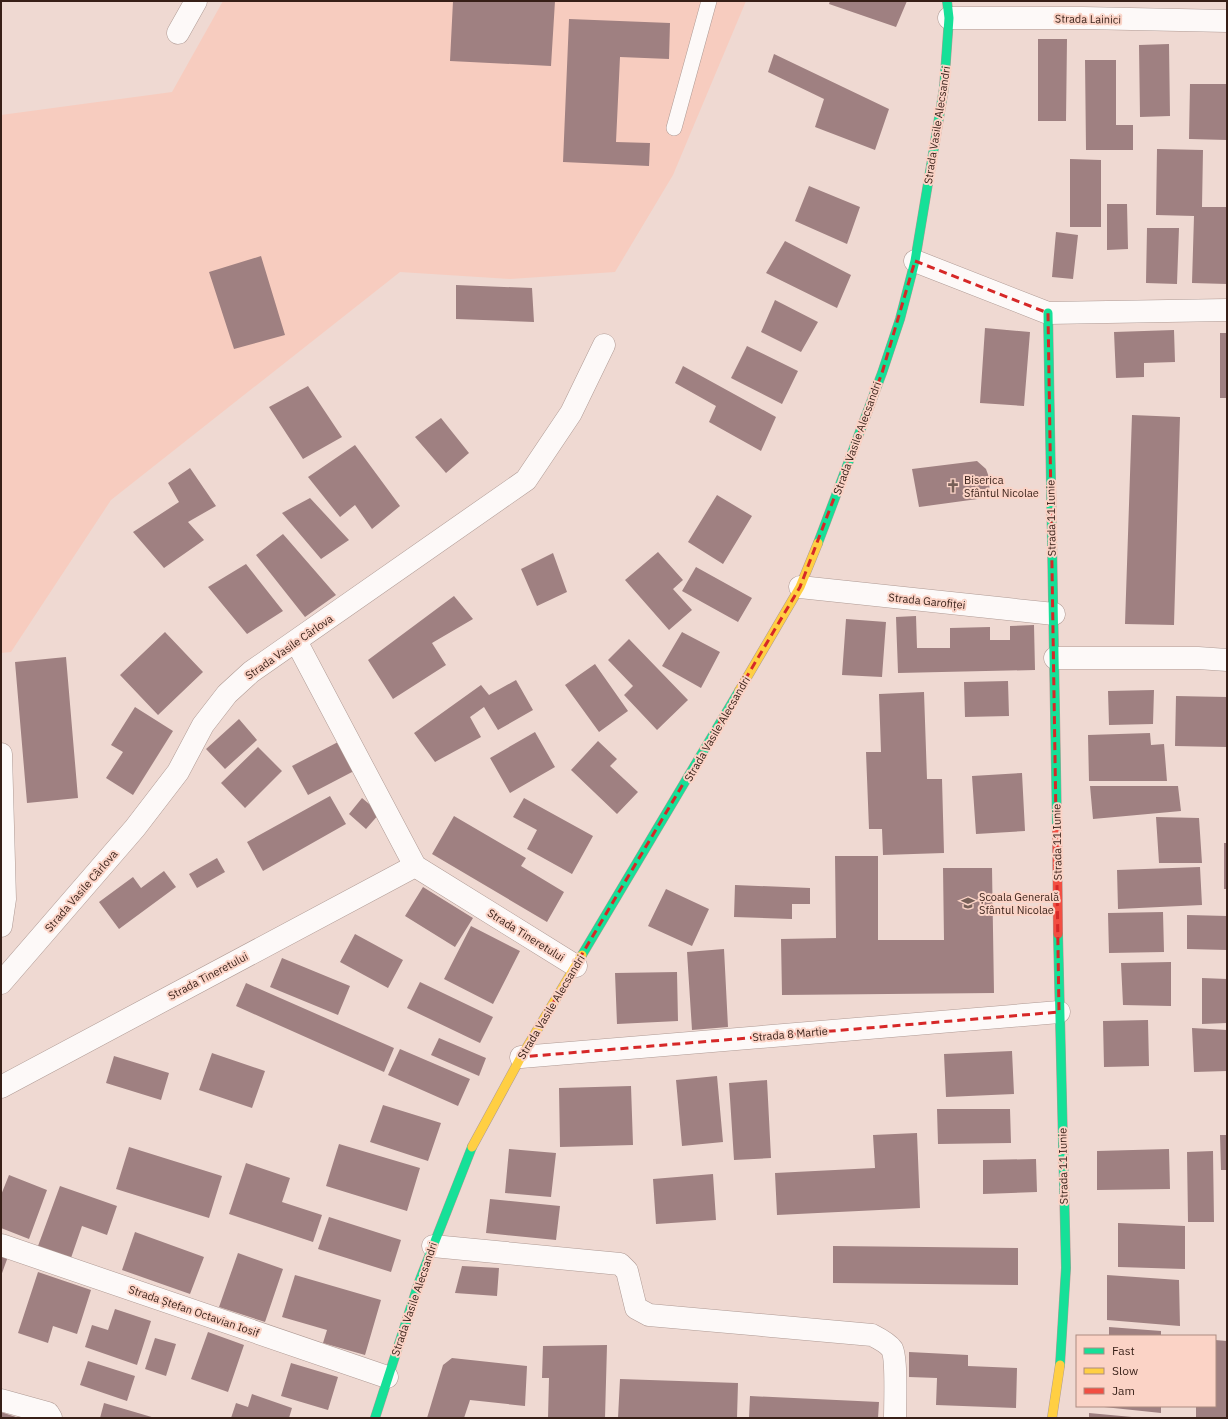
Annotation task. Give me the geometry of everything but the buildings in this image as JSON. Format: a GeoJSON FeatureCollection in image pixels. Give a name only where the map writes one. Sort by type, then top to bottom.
{"type":"FeatureCollection","features":[{"type":"Feature","properties":{"kind":"street"},"geometry":{"type":"LineString","coordinates":[[178,32],[196,1]]}},
{"type":"Feature","properties":{"kind":"street","name":"Strada Lainici"},"geometry":{"type":"LineString","coordinates":[[948,10],[1083,18],[1227,21]]}},
{"type":"Feature","properties":{"kind":"street","name":"Strada Vasile Alecsandri"},"geometry":{"type":"LineString","coordinates":[[375,1418],[387,1377],[419,1282],[472,1147],[520,1057],[674,802],[800,587],[882,373],[900,319],[915,262],[944,88],[948,10]]}},
{"type":"Feature","properties":{"kind":"street"},"geometry":{"type":"LineString","coordinates":[[915,262],[1048,314],[1227,310]]}},
{"type":"Feature","properties":{"kind":"street","name":"Strada 11 Iunie"},"geometry":{"type":"LineString","coordinates":[[1048,314],[1055,658],[1059,1012],[1066,1268],[1061,1358],[1052,1418]]}},
{"type":"Feature","properties":{"kind":"street","name":"Strada Vasile Cârlova"},"geometry":{"type":"LineString","coordinates":[[1,983],[135,828],[178,772],[203,725],[227,694],[250,672],[526,480],[570,413],[604,345]]}},
{"type":"Feature","properties":{"kind":"street","name":"Strada Garofiței"},"geometry":{"type":"LineString","coordinates":[[800,587],[1054,614]]}},
{"type":"Feature","properties":{"kind":"street","name":"Strada Tineretului"},"geometry":{"type":"LineString","coordinates":[[296,641],[416,866],[576,966]]}},
{"type":"Feature","properties":{"kind":"street"},"geometry":{"type":"LineString","coordinates":[[1055,658],[1191,658],[1227,660]]}},
{"type":"Feature","properties":{"kind":"street"},"geometry":{"type":"LineString","coordinates":[[1,754],[3,873],[5,899],[1,926]]}},
{"type":"Feature","properties":{"kind":"street","name":"Strada Tineretului"},"geometry":{"type":"LineString","coordinates":[[1,1087],[416,866]]}},
{"type":"Feature","properties":{"kind":"street","name":"Strada 8 Martie"},"geometry":{"type":"LineString","coordinates":[[520,1057],[1059,1012]]}},
{"type":"Feature","properties":{"kind":"street","name":"Strada Ștefan Octavian Iosif"},"geometry":{"type":"LineString","coordinates":[[1,1245],[387,1377]]}},
{"type":"Feature","properties":{"kind":"street"},"geometry":{"type":"LineString","coordinates":[[433,1246],[620,1264],[627,1272],[636,1308],[649,1315],[872,1335],[883,1341],[892,1350],[895,1363],[895,1418]]}},
{"type":"Feature","properties":{"kind":"street"},"geometry":{"type":"LineString","coordinates":[[1,1400],[48,1413],[51,1418]]}},
{"type":"Feature","properties":{"kind":"lane"},"geometry":{"type":"LineString","coordinates":[[674,128],[709,1]]}},
{"type":"Feature","properties":{"kind":"highlighted area"},"geometry":{"type":"Polygon","coordinates":[[[915,261],[1048,313],[1059,1012],[521,1057],[800,587],[882,373],[915,261]]]}},
{"type":"Feature","properties":{"kind":"shaded area"},"geometry":{"type":"Polygon","coordinates":[[[223,1],[746,1],[673,175],[615,272],[510,279],[400,272],[111,500],[11,652],[1,653],[1,115],[172,92],[223,1]]]}},
{"type":"Feature","properties":{"kind":"traffic: fast"},"geometry":{"type":"LineString","coordinates":[[818,543],[882,373],[900,319],[915,261],[944,88],[949,18],[947,1]]}},
{"type":"Feature","properties":{"kind":"traffic: fast"},"geometry":{"type":"LineString","coordinates":[[1048,313],[1057,826]]}},
{"type":"Feature","properties":{"kind":"traffic: fast"},"geometry":{"type":"LineString","coordinates":[[582,955],[739,691]]}},
{"type":"Feature","properties":{"kind":"traffic: fast"},"geometry":{"type":"LineString","coordinates":[[1058,934],[1066,1268],[1060,1365]]}},
{"type":"Feature","properties":{"kind":"traffic: fast"},"geometry":{"type":"LineString","coordinates":[[375,1418],[419,1282],[472,1147]]}},
{"type":"Feature","properties":{"kind":"traffic: slow"},"geometry":{"type":"LineString","coordinates":[[739,691],[800,587],[818,543]]}},
{"type":"Feature","properties":{"kind":"traffic: slow"},"geometry":{"type":"LineString","coordinates":[[472,1147],[521,1057],[582,955]]}},
{"type":"Feature","properties":{"kind":"traffic: slow"},"geometry":{"type":"LineString","coordinates":[[1052,1418],[1060,1365]]}},
{"type":"Feature","properties":{"kind":"traffic: jam"},"geometry":{"type":"LineString","coordinates":[[1057,826],[1058,934]]}},
{"type":"Feature","properties":{"kind":"place","name":"Biserica Sfântul Nicolae"},"geometry":{"type":"Point","coordinates":[953,486]}},
{"type":"Feature","properties":{"kind":"place","name":"Școala Generală Sfântul Nicolae"},"geometry":{"type":"Point","coordinates":[968,903]}}]}
